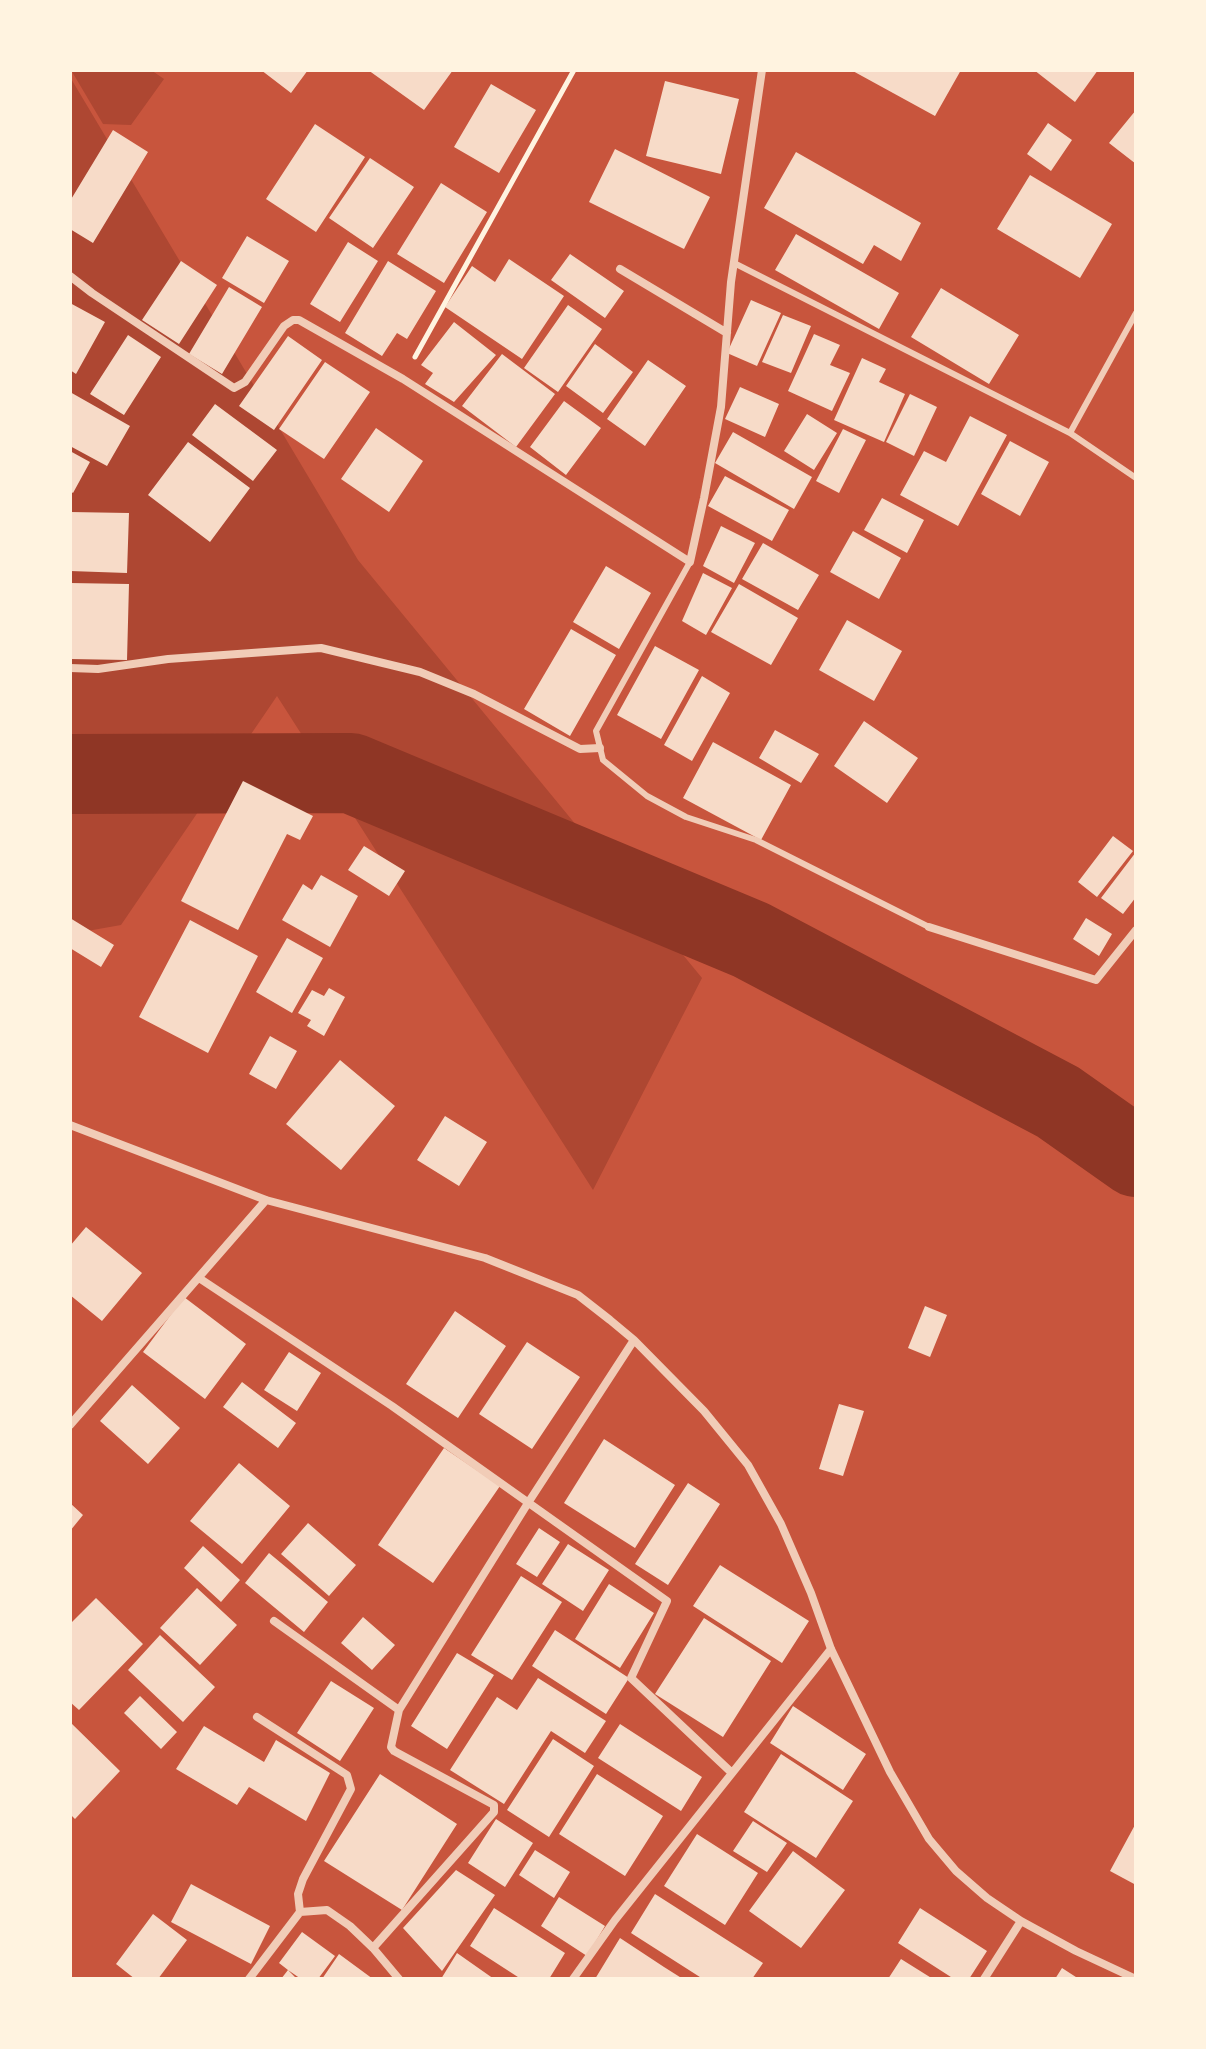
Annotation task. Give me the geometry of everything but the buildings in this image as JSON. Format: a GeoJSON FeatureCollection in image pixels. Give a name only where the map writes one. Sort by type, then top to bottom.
{"type":"FeatureCollection","features":[{"type":"Feature","properties":{"kind":"street"},"geometry":{"type":"LineString","coordinates":[[70,276],[234,388],[245,382],[284,326],[299,320],[403,379],[690,562],[721,407],[734,263],[762,70]]}},
{"type":"Feature","properties":{"kind":"street"},"geometry":{"type":"LineString","coordinates":[[620,269],[727,333]]}},
{"type":"Feature","properties":{"kind":"street"},"geometry":{"type":"LineString","coordinates":[[70,668],[98,669],[168,659],[321,648],[420,672],[474,694],[580,749],[600,748]]}},
{"type":"Feature","properties":{"kind":"street"},"geometry":{"type":"LineString","coordinates":[[929,927],[1096,980],[1136,930]]}},
{"type":"Feature","properties":{"kind":"street"},"geometry":{"type":"LineString","coordinates":[[70,1125],[266,1200],[485,1258],[578,1295],[634,1340],[704,1411],[748,1465],[781,1524],[831,1649],[890,1772],[929,1839],[956,1871],[987,1898],[1021,1921],[1136,1979]]}},
{"type":"Feature","properties":{"kind":"street"},"geometry":{"type":"LineString","coordinates":[[70,1425],[266,1200]]}},
{"type":"Feature","properties":{"kind":"street"},"geometry":{"type":"LineString","coordinates":[[199,1278],[392,1406],[667,1601],[631,1678],[732,1773]]}},
{"type":"Feature","properties":{"kind":"street"},"geometry":{"type":"LineString","coordinates":[[373,1948],[494,1812],[494,1805],[394,1751],[391,1747],[399,1710],[634,1340]]}},
{"type":"Feature","properties":{"kind":"street"},"geometry":{"type":"LineString","coordinates":[[274,1621],[399,1710]]}},
{"type":"Feature","properties":{"kind":"street"},"geometry":{"type":"LineString","coordinates":[[573,1979],[615,1920],[831,1649]]}},
{"type":"Feature","properties":{"kind":"street"},"geometry":{"type":"LineString","coordinates":[[249,1979],[300,1912],[298,1894],[303,1879],[351,1789],[347,1775],[257,1717]]}},
{"type":"Feature","properties":{"kind":"street"},"geometry":{"type":"LineString","coordinates":[[300,1912],[327,1910],[373,1948],[399,1979]]}},
{"type":"Feature","properties":{"kind":"street"},"geometry":{"type":"LineString","coordinates":[[984,1979],[1021,1921]]}},
{"type":"Feature","properties":{"kind":"lane"},"geometry":{"type":"LineString","coordinates":[[734,263],[1070,433],[1136,478]]}},
{"type":"Feature","properties":{"kind":"lane"},"geometry":{"type":"LineString","coordinates":[[1070,433],[1136,313]]}},
{"type":"Feature","properties":{"kind":"lane"},"geometry":{"type":"LineString","coordinates":[[690,562],[596,731],[603,760],[647,796],[686,817],[756,840],[929,927]]}},
{"type":"Feature","properties":{"kind":"path"},"geometry":{"type":"LineString","coordinates":[[403,379],[574,70]]}},
{"type":"Feature","properties":{"kind":"shaded area"},"geometry":{"type":"Polygon","coordinates":[[[71,70],[151,70],[164,79],[131,125],[103,124],[71,70]]]}},
{"type":"Feature","properties":{"kind":"shaded area"},"geometry":{"type":"Polygon","coordinates":[[[70,77],[358,560],[702,978],[593,1190],[277,696],[121,925],[70,934],[70,77]]]}},
{"type":"Feature","properties":{"kind":"waterway"},"geometry":{"type":"LineString","coordinates":[[70,774],[351,773],[751,940],[1058,1102],[1136,1157]]}}]}
